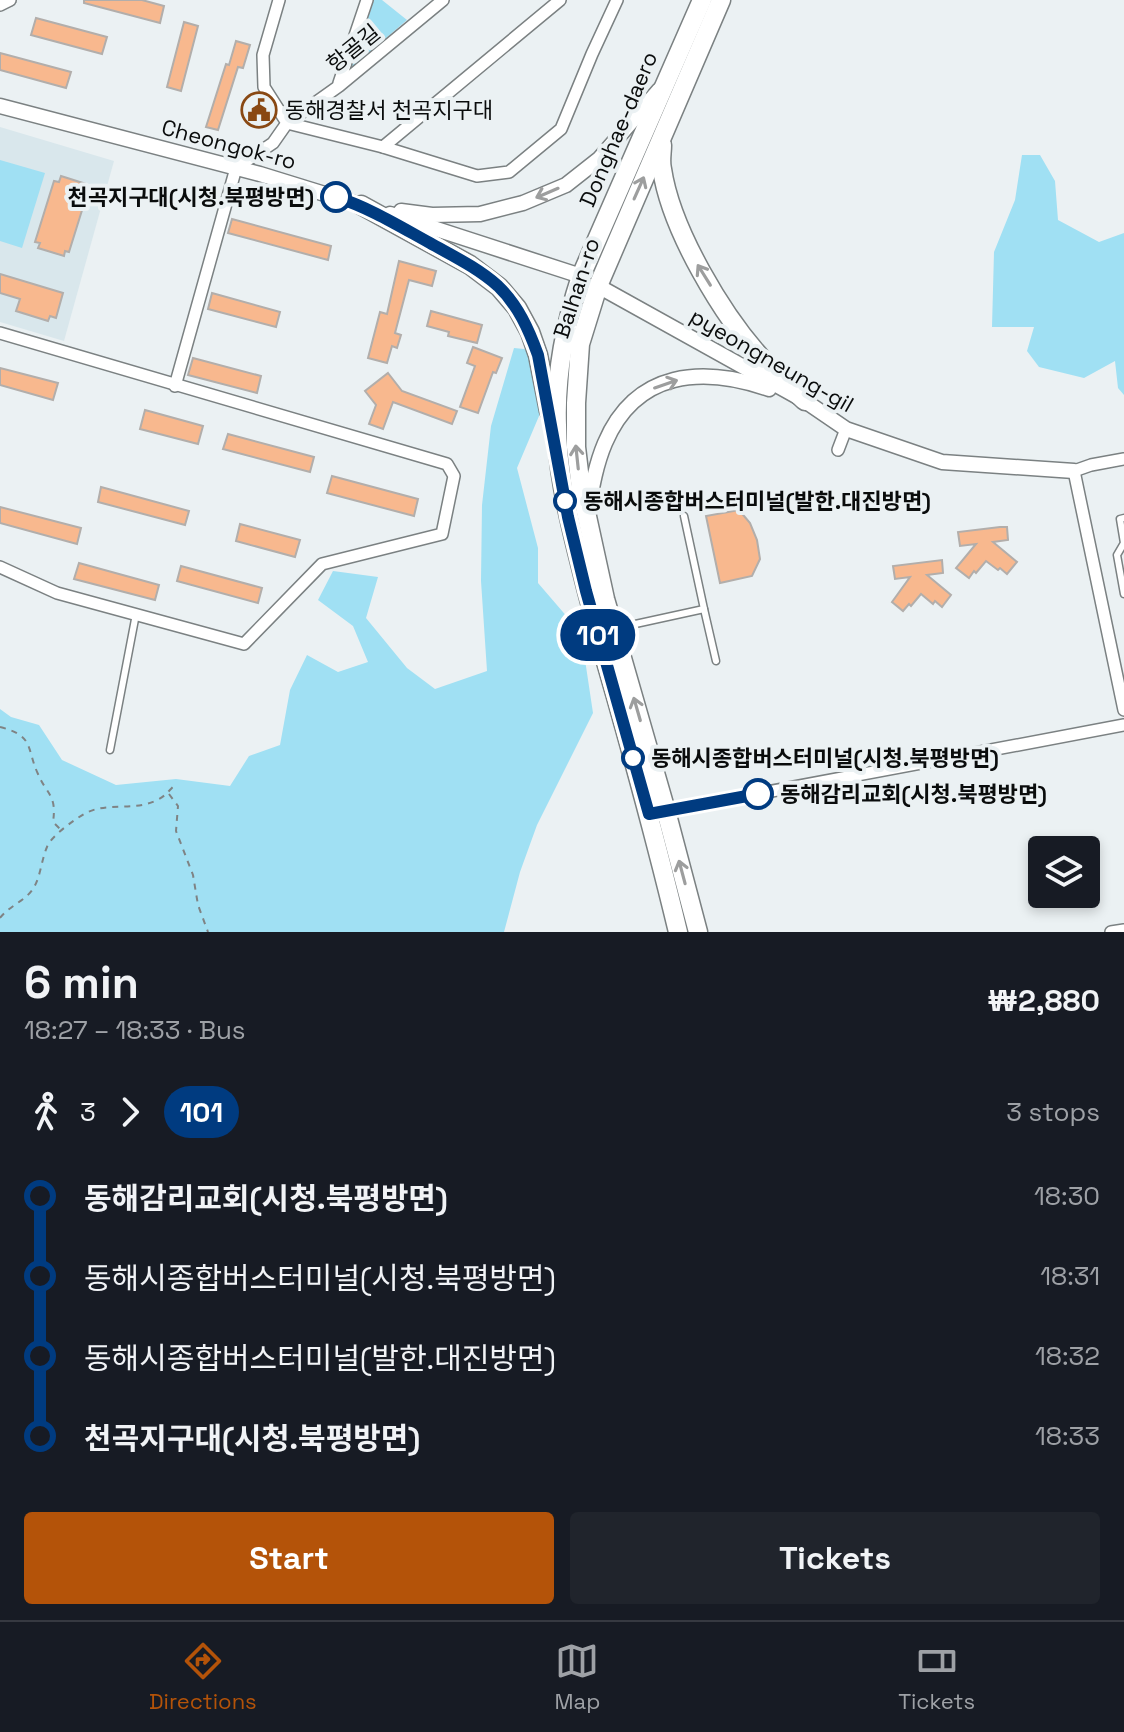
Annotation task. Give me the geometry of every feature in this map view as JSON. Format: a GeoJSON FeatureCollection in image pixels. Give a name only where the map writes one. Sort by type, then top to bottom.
{"type":"FeatureCollection","features":[{"type":"Feature","properties":{"kind":"main road"},"geometry":{"type":"LineString","coordinates":[[685,0],[690,25]]}},
{"type":"Feature","properties":{"kind":"main road","name":"Donghae-daero"},"geometry":{"type":"LineString","coordinates":[[678,932],[658,813],[586,591],[568,517],[556,426],[562,349],[569,312],[581,276],[702,0]]}},
{"type":"Feature","properties":{"kind":"main road","name":"Balhan-ro"},"geometry":{"type":"LineString","coordinates":[[698,932],[658,813],[605,599],[581,489],[576,447],[576,403],[580,344],[598,286],[721,0]]}},
{"type":"Feature","properties":{"kind":"main road"},"geometry":{"type":"LineString","coordinates":[[662,133],[661,166],[667,192],[697,264],[739,331],[764,362],[805,401]]}},
{"type":"Feature","properties":{"kind":"main road"},"geometry":{"type":"LineString","coordinates":[[361,205],[470,265],[499,287],[517,308],[538,355],[560,471]]}},
{"type":"Feature","properties":{"kind":"main road"},"geometry":{"type":"LineString","coordinates":[[581,276],[598,286]]}},
{"type":"Feature","properties":{"kind":"street"},"geometry":{"type":"LineString","coordinates":[[0,5],[10,0]]}},
{"type":"Feature","properties":{"kind":"street"},"geometry":{"type":"LineString","coordinates":[[279,0],[263,55],[264,87],[287,123],[383,147],[477,176],[509,172],[561,129],[617,0]]}},
{"type":"Feature","properties":{"kind":"street"},"geometry":{"type":"LineString","coordinates":[[339,86],[367,0]]}},
{"type":"Feature","properties":{"kind":"street","name":"항골길"},"geometry":{"type":"LineString","coordinates":[[236,168],[273,143],[287,123],[339,86],[443,0]]}},
{"type":"Feature","properties":{"kind":"street"},"geometry":{"type":"LineString","coordinates":[[383,147],[555,2]]}},
{"type":"Feature","properties":{"kind":"street"},"geometry":{"type":"LineString","coordinates":[[361,205],[432,215],[480,214],[523,203],[566,185],[599,159],[664,84]]}},
{"type":"Feature","properties":{"kind":"street","name":"Cheongok-ro"},"geometry":{"type":"LineString","coordinates":[[0,106],[236,168],[581,276]]}},
{"type":"Feature","properties":{"kind":"street"},"geometry":{"type":"LineString","coordinates":[[175,386],[236,168]]}},
{"type":"Feature","properties":{"kind":"street","name":"pyeongneung-gil"},"geometry":{"type":"LineString","coordinates":[[598,286],[805,401],[846,429],[942,462],[1074,471],[1124,459]]}},
{"type":"Feature","properties":{"kind":"street"},"geometry":{"type":"LineString","coordinates":[[0,333],[447,464],[454,476],[442,534],[322,564],[244,644],[57,593],[0,567]]}},
{"type":"Feature","properties":{"kind":"street"},"geometry":{"type":"LineString","coordinates":[[587,514],[595,473],[606,441],[623,413],[643,393],[667,382],[696,375],[753,383],[805,401]]}},
{"type":"Feature","properties":{"kind":"street"},"geometry":{"type":"LineString","coordinates":[[838,450],[846,429]]}},
{"type":"Feature","properties":{"kind":"street"},"geometry":{"type":"LineString","coordinates":[[1074,471],[1124,710]]}},
{"type":"Feature","properties":{"kind":"street"},"geometry":{"type":"LineString","coordinates":[[658,813],[1124,725]]}},
{"type":"Feature","properties":{"kind":"street"},"geometry":{"type":"LineString","coordinates":[[1111,932],[1124,930]]}},
{"type":"Feature","properties":{"kind":"lane"},"geometry":{"type":"LineString","coordinates":[[684,516],[716,661]]}},
{"type":"Feature","properties":{"kind":"lane"},"geometry":{"type":"LineString","coordinates":[[1124,518],[1120,519],[1124,543],[1117,555],[1124,594]]}},
{"type":"Feature","properties":{"kind":"lane"},"geometry":{"type":"LineString","coordinates":[[614,628],[704,609]]}},
{"type":"Feature","properties":{"kind":"lane"},"geometry":{"type":"LineString","coordinates":[[110,750],[136,614]]}},
{"type":"Feature","properties":{"kind":"path"},"geometry":{"type":"LineString","coordinates":[[0,727],[18,733],[28,746],[38,776],[53,801],[53,822],[62,831]]}},
{"type":"Feature","properties":{"kind":"path"},"geometry":{"type":"LineString","coordinates":[[0,918],[33,889],[48,844],[81,816],[96,809],[141,806],[156,801],[176,784]]}},
{"type":"Feature","properties":{"kind":"path"},"geometry":{"type":"LineString","coordinates":[[169,793],[178,806],[176,831],[193,875],[198,905],[208,932]]}},
{"type":"Feature","properties":{"kind":"shaded area"},"geometry":{"type":"Polygon","coordinates":[[[374,0],[382,0],[407,20],[351,68],[374,0]]]}},
{"type":"Feature","properties":{"kind":"shaded area"},"geometry":{"type":"Polygon","coordinates":[[[0,127],[114,161],[64,341],[0,322],[0,127]]]}},
{"type":"Feature","properties":{"kind":"shaded area"},"geometry":{"type":"Polygon","coordinates":[[[1022,155],[1040,155],[1055,181],[1058,220],[1099,242],[1124,233],[1124,395],[1118,388],[1115,361],[1084,378],[1039,367],[1027,351],[1034,327],[992,327],[994,252],[1015,200],[1022,155]]]}},
{"type":"Feature","properties":{"kind":"shaded area"},"geometry":{"type":"Polygon","coordinates":[[[0,160],[45,173],[22,248],[0,241],[0,160]]]}},
{"type":"Feature","properties":{"kind":"shaded area"},"geometry":{"type":"Polygon","coordinates":[[[514,348],[544,351],[542,409],[517,468],[538,548],[538,583],[581,633],[593,713],[537,825],[504,932],[0,932],[0,709],[11,717],[39,725],[62,760],[116,785],[176,779],[230,786],[249,756],[280,745],[290,690],[307,655],[338,672],[368,662],[353,626],[318,600],[333,571],[378,577],[366,618],[407,668],[435,689],[487,671],[481,581],[482,505],[491,426],[514,348]]]}},
{"type":"Feature","properties":{"kind":"building"},"geometry":{"type":"Polygon","coordinates":[[[84,0],[142,0],[164,6],[160,23],[84,3],[84,0]]]}},
{"type":"Feature","properties":{"kind":"building"},"geometry":{"type":"Polygon","coordinates":[[[36,18],[107,37],[102,54],[31,35],[36,18]]]}},
{"type":"Feature","properties":{"kind":"building"},"geometry":{"type":"Polygon","coordinates":[[[184,22],[198,26],[181,91],[167,87],[184,22]]]}},
{"type":"Feature","properties":{"kind":"building"},"geometry":{"type":"Polygon","coordinates":[[[236,41],[250,45],[243,68],[238,67],[218,130],[206,127],[226,64],[229,65],[236,41]]]}},
{"type":"Feature","properties":{"kind":"building"},"geometry":{"type":"Polygon","coordinates":[[[0,53],[71,72],[66,88],[0,70],[0,53]]]}},
{"type":"Feature","properties":{"kind":"building"},"geometry":{"type":"Polygon","coordinates":[[[61,176],[86,184],[84,190],[88,191],[69,252],[65,251],[64,256],[38,248],[40,243],[35,242],[54,181],[59,182],[61,176]]]}},
{"type":"Feature","properties":{"kind":"building"},"geometry":{"type":"Polygon","coordinates":[[[232,219],[331,246],[328,260],[228,233],[232,219]]]}},
{"type":"Feature","properties":{"kind":"building"},"geometry":{"type":"Polygon","coordinates":[[[399,261],[436,271],[432,286],[409,280],[395,333],[401,335],[397,348],[392,346],[387,363],[368,358],[380,312],[387,314],[399,261]]]}},
{"type":"Feature","properties":{"kind":"building"},"geometry":{"type":"Polygon","coordinates":[[[0,274],[63,293],[56,318],[50,316],[48,321],[16,311],[20,299],[0,293],[0,274]]]}},
{"type":"Feature","properties":{"kind":"building"},"geometry":{"type":"Polygon","coordinates":[[[212,293],[280,312],[276,327],[208,309],[212,293]]]}},
{"type":"Feature","properties":{"kind":"building"},"geometry":{"type":"Polygon","coordinates":[[[431,311],[482,325],[477,343],[448,336],[449,332],[427,326],[431,311]]]}},
{"type":"Feature","properties":{"kind":"building"},"geometry":{"type":"Polygon","coordinates":[[[473,347],[502,358],[496,373],[493,372],[478,413],[460,407],[475,366],[467,363],[473,347]]]}},
{"type":"Feature","properties":{"kind":"building"},"geometry":{"type":"Polygon","coordinates":[[[193,358],[261,376],[257,393],[188,375],[193,358]]]}},
{"type":"Feature","properties":{"kind":"building"},"geometry":{"type":"Polygon","coordinates":[[[0,368],[58,383],[53,400],[0,385],[0,368]]]}},
{"type":"Feature","properties":{"kind":"building"},"geometry":{"type":"Polygon","coordinates":[[[388,373],[402,391],[457,411],[452,424],[393,402],[383,429],[369,424],[376,405],[365,391],[388,373]]]}},
{"type":"Feature","properties":{"kind":"building"},"geometry":{"type":"Polygon","coordinates":[[[145,410],[203,426],[198,444],[140,429],[145,410]]]}},
{"type":"Feature","properties":{"kind":"building"},"geometry":{"type":"Polygon","coordinates":[[[228,434],[314,457],[310,472],[223,449],[228,434]]]}},
{"type":"Feature","properties":{"kind":"building"},"geometry":{"type":"Polygon","coordinates":[[[332,476],[418,499],[414,516],[327,493],[332,476]]]}},
{"type":"Feature","properties":{"kind":"building"},"geometry":{"type":"Polygon","coordinates":[[[101,487],[189,511],[185,525],[98,502],[101,487]]]}},
{"type":"Feature","properties":{"kind":"building"},"geometry":{"type":"Polygon","coordinates":[[[0,507],[81,528],[77,544],[0,523],[0,507]]]}},
{"type":"Feature","properties":{"kind":"building"},"geometry":{"type":"Polygon","coordinates":[[[739,510],[750,523],[760,559],[752,576],[720,583],[706,516],[739,510]]]}},
{"type":"Feature","properties":{"kind":"building"},"geometry":{"type":"Polygon","coordinates":[[[240,524],[300,540],[295,557],[236,541],[240,524]]]}},
{"type":"Feature","properties":{"kind":"building"},"geometry":{"type":"Polygon","coordinates":[[[1007,527],[1008,540],[993,542],[1017,562],[1007,574],[986,561],[969,578],[956,568],[976,544],[960,546],[958,532],[1007,527]]]}},
{"type":"Feature","properties":{"kind":"building"},"geometry":{"type":"Polygon","coordinates":[[[942,560],[943,573],[927,575],[951,595],[942,607],[921,594],[903,611],[892,602],[910,577],[895,579],[893,566],[942,560]]]}},
{"type":"Feature","properties":{"kind":"building"},"geometry":{"type":"Polygon","coordinates":[[[79,563],[159,585],[155,600],[74,579],[79,563]]]}},
{"type":"Feature","properties":{"kind":"building"},"geometry":{"type":"Polygon","coordinates":[[[181,566],[262,588],[258,603],[177,581],[181,566]]]}},
{"type":"Feature","properties":{"kind":"bus line","name":"101"},"geometry":{"type":"LineString","coordinates":[[336,197],[361,205],[470,265],[499,287],[517,308],[530,332],[538,355],[568,517],[586,591],[649,814],[758,794]]}},
{"type":"Feature","properties":{"kind":"place","name":"동해경찰서 천곡지구대"},"geometry":{"type":"Point","coordinates":[259,110]}},
{"type":"Feature","properties":{"kind":"place","name":"천곡지구대(시청.북평방면)"},"geometry":{"type":"Point","coordinates":[336,197]}},
{"type":"Feature","properties":{"kind":"place","name":"동해시종합버스터미널(발한.대진방면)"},"geometry":{"type":"Point","coordinates":[565,501]}},
{"type":"Feature","properties":{"kind":"place","name":"동해시종합버스터미널(시청.북평방면)"},"geometry":{"type":"Point","coordinates":[633,758]}},
{"type":"Feature","properties":{"kind":"place","name":"동해감리교회(시청.북평방면)"},"geometry":{"type":"Point","coordinates":[758,794]}}]}
